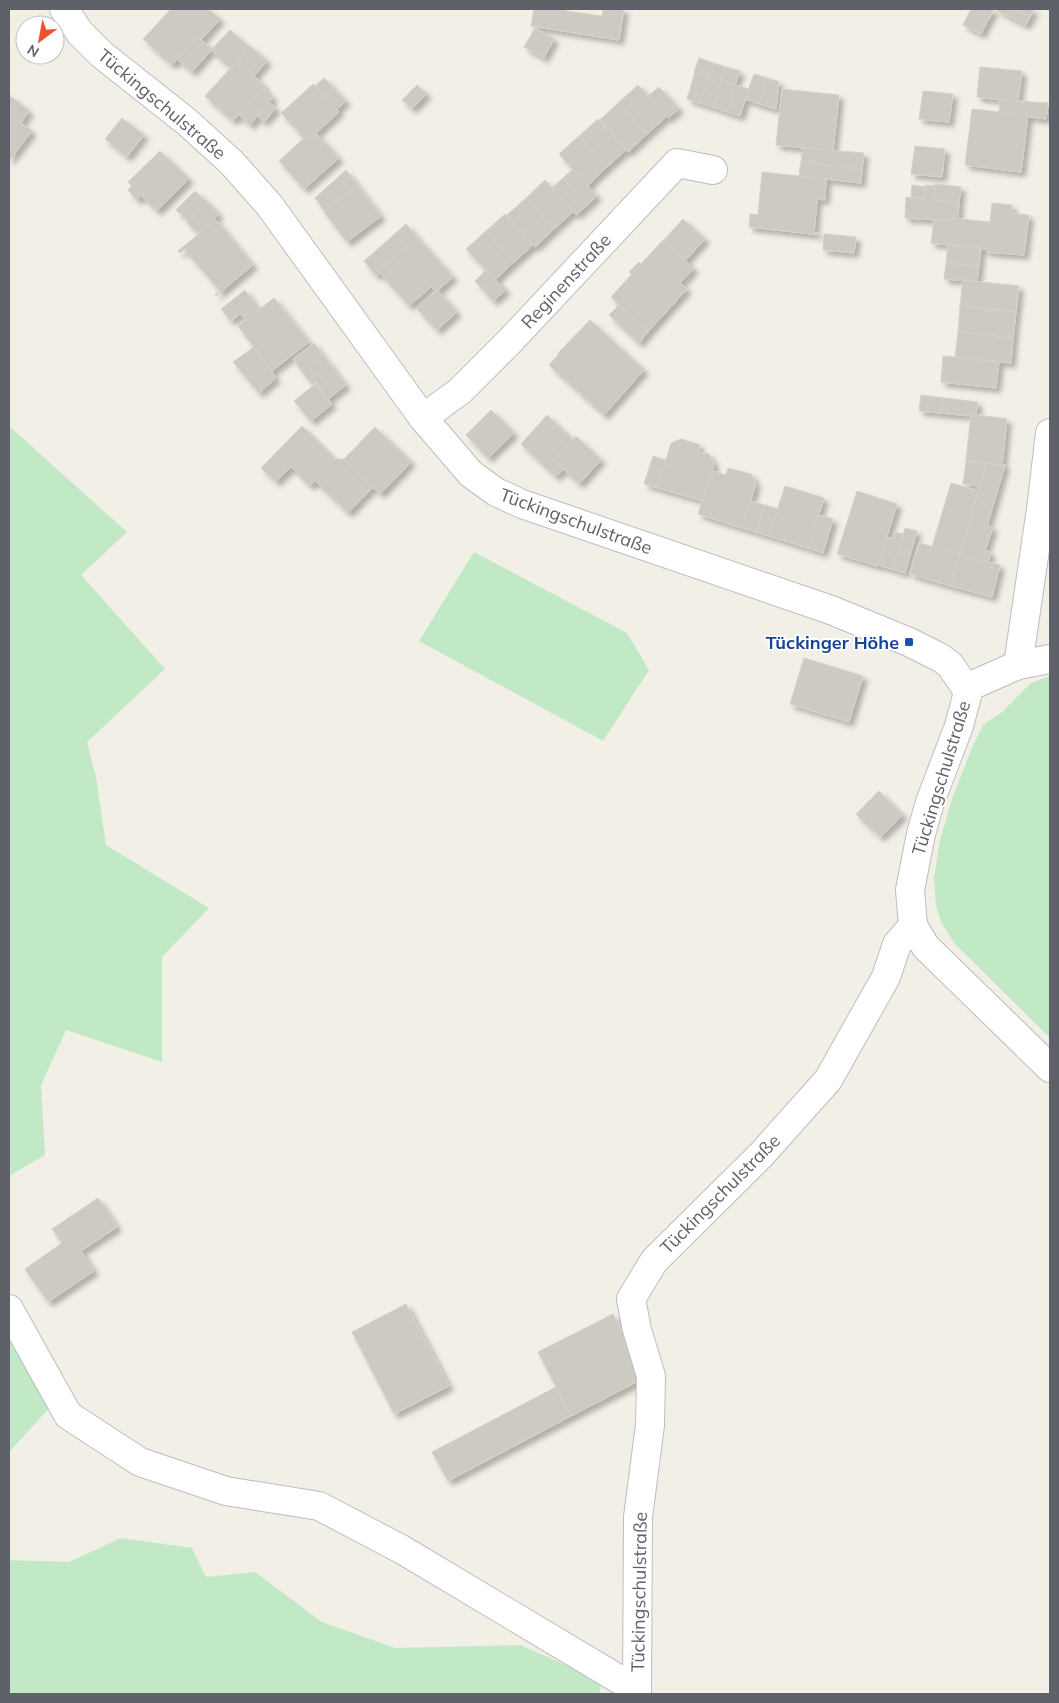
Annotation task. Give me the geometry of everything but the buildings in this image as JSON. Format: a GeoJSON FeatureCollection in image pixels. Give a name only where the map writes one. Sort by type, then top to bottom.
{"type":"FeatureCollection","features":[{"type":"Feature","properties":{"kind":"street","name":"Tückingschulstraße"},"geometry":{"type":"LineString","coordinates":[[64,9],[80,33],[101,54],[187,122],[232,163],[270,206],[423,418],[471,474],[496,492],[522,504],[831,610],[909,642],[941,658],[950,665],[966,688],[966,696],[959,726],[920,834],[910,890],[913,926],[926,947],[1050,1068]]}},
{"type":"Feature","properties":{"kind":"street","name":"Reginenstraße"},"geometry":{"type":"LineString","coordinates":[[423,418],[460,391],[510,342],[677,163],[713,170]]}},
{"type":"Feature","properties":{"kind":"street"},"geometry":{"type":"LineString","coordinates":[[1018,665],[1050,433]]}},
{"type":"Feature","properties":{"kind":"street"},"geometry":{"type":"LineString","coordinates":[[966,688],[1018,665],[1050,659]]}},
{"type":"Feature","properties":{"kind":"street","name":"Tückingschulstraße"},"geometry":{"type":"LineString","coordinates":[[637,1692],[638,1517],[650,1425],[652,1376],[637,1330],[631,1299],[654,1261],[761,1155],[828,1080],[886,977],[897,944],[913,926]]}},
{"type":"Feature","properties":{"kind":"street","name":"Tückingschulstraße"},"geometry":{"type":"LineString","coordinates":[[9,1309],[68,1415],[140,1462],[226,1491],[319,1506],[401,1548],[637,1692]]}},
{"type":"Feature","properties":{"kind":"green space"},"geometry":{"type":"Polygon","coordinates":[[[9,426],[127,532],[81,575],[165,669],[87,742],[96,777],[106,845],[209,908],[162,957],[162,1062],[66,1030],[41,1085],[45,1155],[9,1176],[9,426]]]}},
{"type":"Feature","properties":{"kind":"green space"},"geometry":{"type":"Polygon","coordinates":[[[474,552],[627,633],[649,670],[603,741],[419,641],[474,552]]]}},
{"type":"Feature","properties":{"kind":"green space"},"geometry":{"type":"Polygon","coordinates":[[[1050,676],[1050,1038],[955,944],[942,924],[936,906],[934,878],[940,840],[953,796],[983,725],[1001,713],[1031,683],[1050,676]]]}},
{"type":"Feature","properties":{"kind":"green space"},"geometry":{"type":"Polygon","coordinates":[[[9,1329],[53,1404],[9,1452],[9,1329]]]}},
{"type":"Feature","properties":{"kind":"green space"},"geometry":{"type":"Polygon","coordinates":[[[121,1538],[192,1548],[206,1577],[255,1572],[322,1622],[395,1648],[520,1645],[602,1681],[599,1694],[9,1694],[9,1560],[69,1562],[121,1538]]]}},
{"type":"Feature","properties":{"kind":"place","name":"Tückinger Höhe"},"geometry":{"type":"Point","coordinates":[909,642]}}]}
